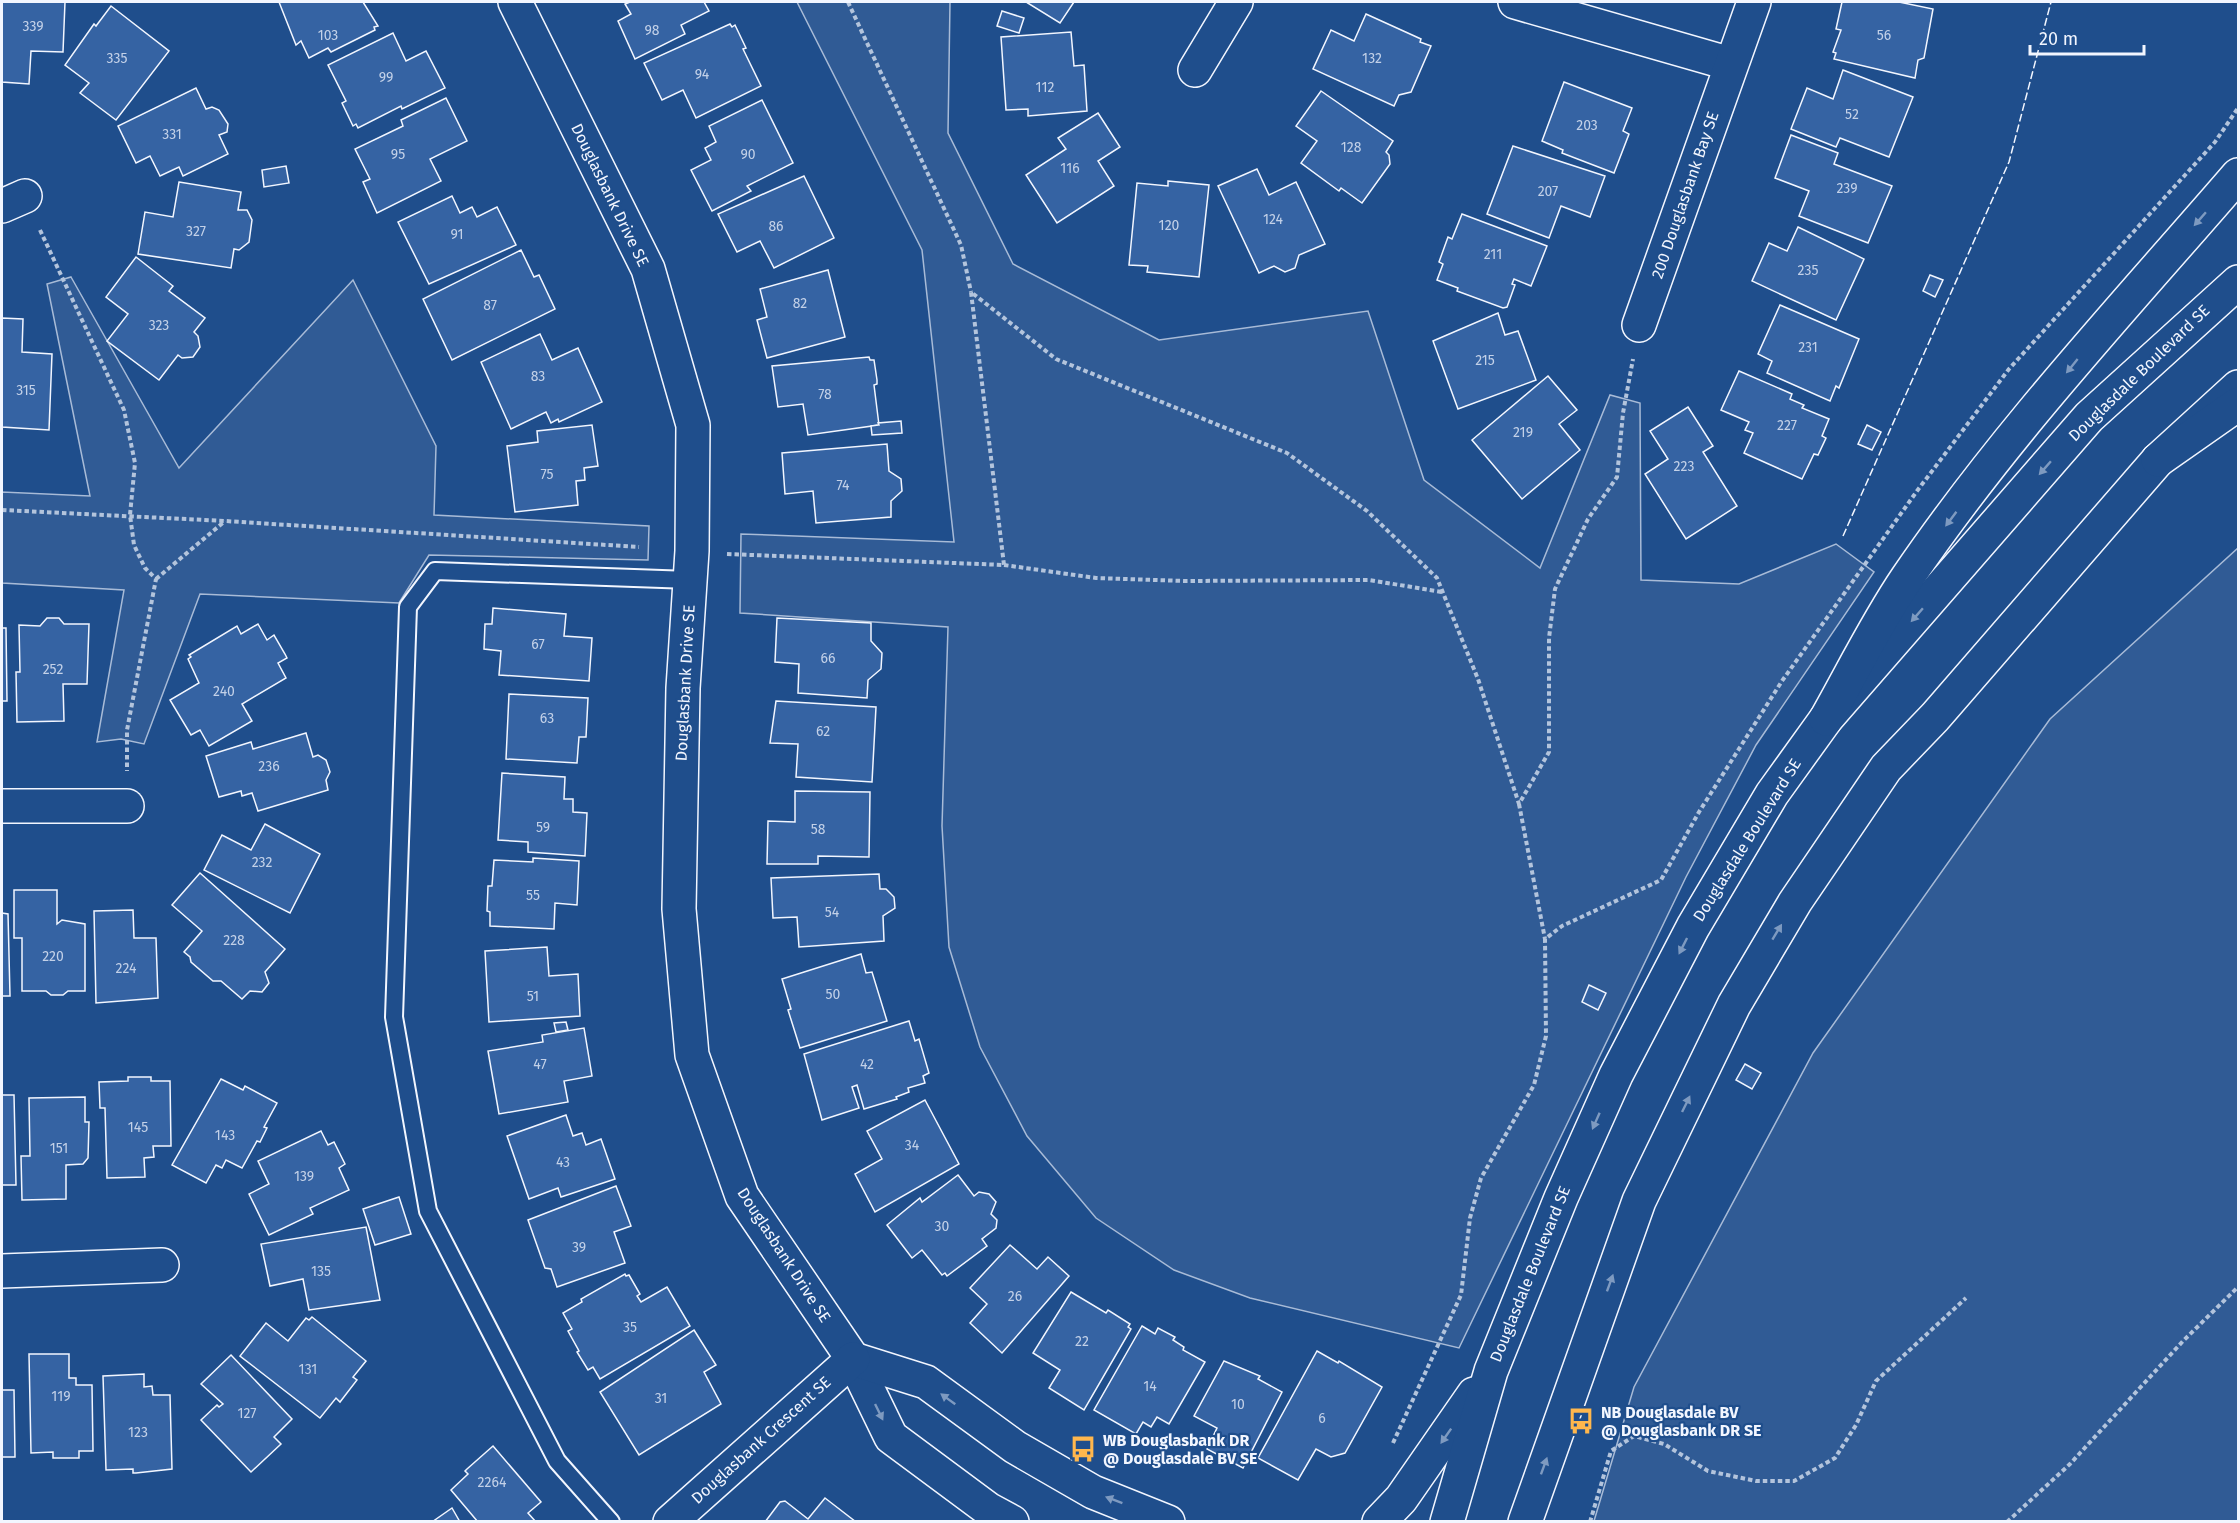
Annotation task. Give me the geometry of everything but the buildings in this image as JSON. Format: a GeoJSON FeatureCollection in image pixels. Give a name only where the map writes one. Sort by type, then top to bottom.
{"type":"FeatureCollection","features":[{"type":"Feature","properties":{"kind":"main road","name":"Douglasbank Drive SE"},"geometry":{"type":"LineString","coordinates":[[515,2],[648,269],[693,424],[690,580],[683,688],[679,909],[692,1055],[742,1196],[853,1359],[891,1437],[988,1509],[1012,1521]]}},
{"type":"Feature","properties":{"kind":"main road"},"geometry":{"type":"LineString","coordinates":[[1195,70],[1236,2]]}},
{"type":"Feature","properties":{"kind":"main road"},"geometry":{"type":"LineString","coordinates":[[1515,2],[1731,64]]}},
{"type":"Feature","properties":{"kind":"main road","name":"200 Douglasbank Bay SE"},"geometry":{"type":"LineString","coordinates":[[1639,325],[1754,2]]}},
{"type":"Feature","properties":{"kind":"main road"},"geometry":{"type":"LineString","coordinates":[[1826,719],[1906,579],[1985,474],[2079,357],[2238,175]]}},
{"type":"Feature","properties":{"kind":"main road","name":"Douglasdale Boulevard SE"},"geometry":{"type":"LineString","coordinates":[[1447,1521],[1491,1371],[1566,1187],[1643,1022],[1693,927],[1766,805],[1826,719],[2089,417],[2238,282]]}},
{"type":"Feature","properties":{"kind":"main road"},"geometry":{"type":"LineString","coordinates":[[1525,1521],[1639,1201],[1734,1005],[1795,902],[1886,768],[1935,717],[2158,460],[2238,387]]}},
{"type":"Feature","properties":{"kind":"main road"},"geometry":{"type":"LineString","coordinates":[[2158,460],[2238,404]]}},
{"type":"Feature","properties":{"kind":"main road"},"geometry":{"type":"LineString","coordinates":[[2,806],[127,806]]}},
{"type":"Feature","properties":{"kind":"main road"},"geometry":{"type":"LineString","coordinates":[[2,1271],[162,1265]]}},
{"type":"Feature","properties":{"kind":"main road"},"geometry":{"type":"LineString","coordinates":[[853,1359],[926,1382],[1015,1448],[1093,1492],[1168,1521]]}},
{"type":"Feature","properties":{"kind":"main road","name":"Douglasbank Crescent SE"},"geometry":{"type":"LineString","coordinates":[[670,1521],[853,1359]]}},
{"type":"Feature","properties":{"kind":"main road"},"geometry":{"type":"LineString","coordinates":[[1379,1521],[1401,1499],[1491,1371]]}},
{"type":"Feature","properties":{"kind":"lane"},"geometry":{"type":"LineString","coordinates":[[610,1521],[557,1461],[428,1211],[393,1017],[408,607],[435,571],[690,580]]}},
{"type":"Feature","properties":{"kind":"path"},"geometry":{"type":"LineString","coordinates":[[848,2],[961,244],[971,292],[1004,565]]}},
{"type":"Feature","properties":{"kind":"path"},"geometry":{"type":"LineString","coordinates":[[13,201],[52,261],[124,410],[135,463],[130,516],[134,545],[145,568],[156,579]]}},
{"type":"Feature","properties":{"kind":"path"},"geometry":{"type":"LineString","coordinates":[[971,292],[1056,359],[1287,453],[1367,511],[1437,578],[1478,679],[1519,804],[1545,939]]}},
{"type":"Feature","properties":{"kind":"path"},"geometry":{"type":"LineString","coordinates":[[1519,804],[1549,752],[1549,638],[1555,589],[1588,519],[1617,477],[1623,413],[1639,325]]}},
{"type":"Feature","properties":{"kind":"path"},"geometry":{"type":"LineString","coordinates":[[2,510],[225,521],[651,548]]}},
{"type":"Feature","properties":{"kind":"path"},"geometry":{"type":"LineString","coordinates":[[127,806],[127,730],[156,579],[225,521]]}},
{"type":"Feature","properties":{"kind":"path"},"geometry":{"type":"LineString","coordinates":[[726,554],[1004,565],[1107,578],[1197,581],[1369,580],[1442,592]]}},
{"type":"Feature","properties":{"kind":"path"},"geometry":{"type":"LineString","coordinates":[[2007,1521],[2070,1464],[2183,1341],[2238,1287]]}},
{"type":"Feature","properties":{"kind":"path"},"geometry":{"type":"LineString","coordinates":[[1590,1521],[1611,1451],[1634,1436],[1664,1444],[1708,1471],[1756,1481],[1794,1481],[1835,1458],[1856,1425],[1876,1381],[1966,1298]]}},
{"type":"Feature","properties":{"kind":"shaded area"},"geometry":{"type":"Polygon","coordinates":[[[797,2],[950,2],[948,133],[1013,264],[1159,340],[1368,311],[1424,480],[1540,568],[1610,395],[1640,403],[1641,580],[1739,584],[1836,544],[1874,572],[1756,745],[1686,877],[1459,1348],[1250,1298],[1174,1270],[1096,1218],[1027,1136],[980,1047],[949,947],[942,826],[948,627],[740,613],[741,534],[954,542],[922,250],[797,2]]]}},
{"type":"Feature","properties":{"kind":"shaded area"},"geometry":{"type":"Polygon","coordinates":[[[71,277],[179,468],[353,280],[436,446],[434,515],[649,526],[648,560],[429,555],[399,603],[200,594],[144,744],[121,739],[97,742],[124,590],[2,583],[2,492],[90,496],[47,284],[71,277]]]}},
{"type":"Feature","properties":{"kind":"shaded area"},"geometry":{"type":"Polygon","coordinates":[[[2238,548],[2238,1521],[1594,1521],[1634,1387],[1813,1053],[2050,719],[2238,548]]]}},
{"type":"Feature","properties":{"kind":"fence"},"geometry":{"type":"LineString","coordinates":[[1843,536],[2009,162],[2051,2]]}},
{"type":"Feature","properties":{"kind":"place","name":"NB Douglasdale BV @ Douglasbank DR SE"},"geometry":{"type":"Point","coordinates":[1581,1421]}},
{"type":"Feature","properties":{"kind":"place","name":"WB Douglasbank DR @ Douglasdale BV SE"},"geometry":{"type":"Point","coordinates":[1083,1449]}}]}
